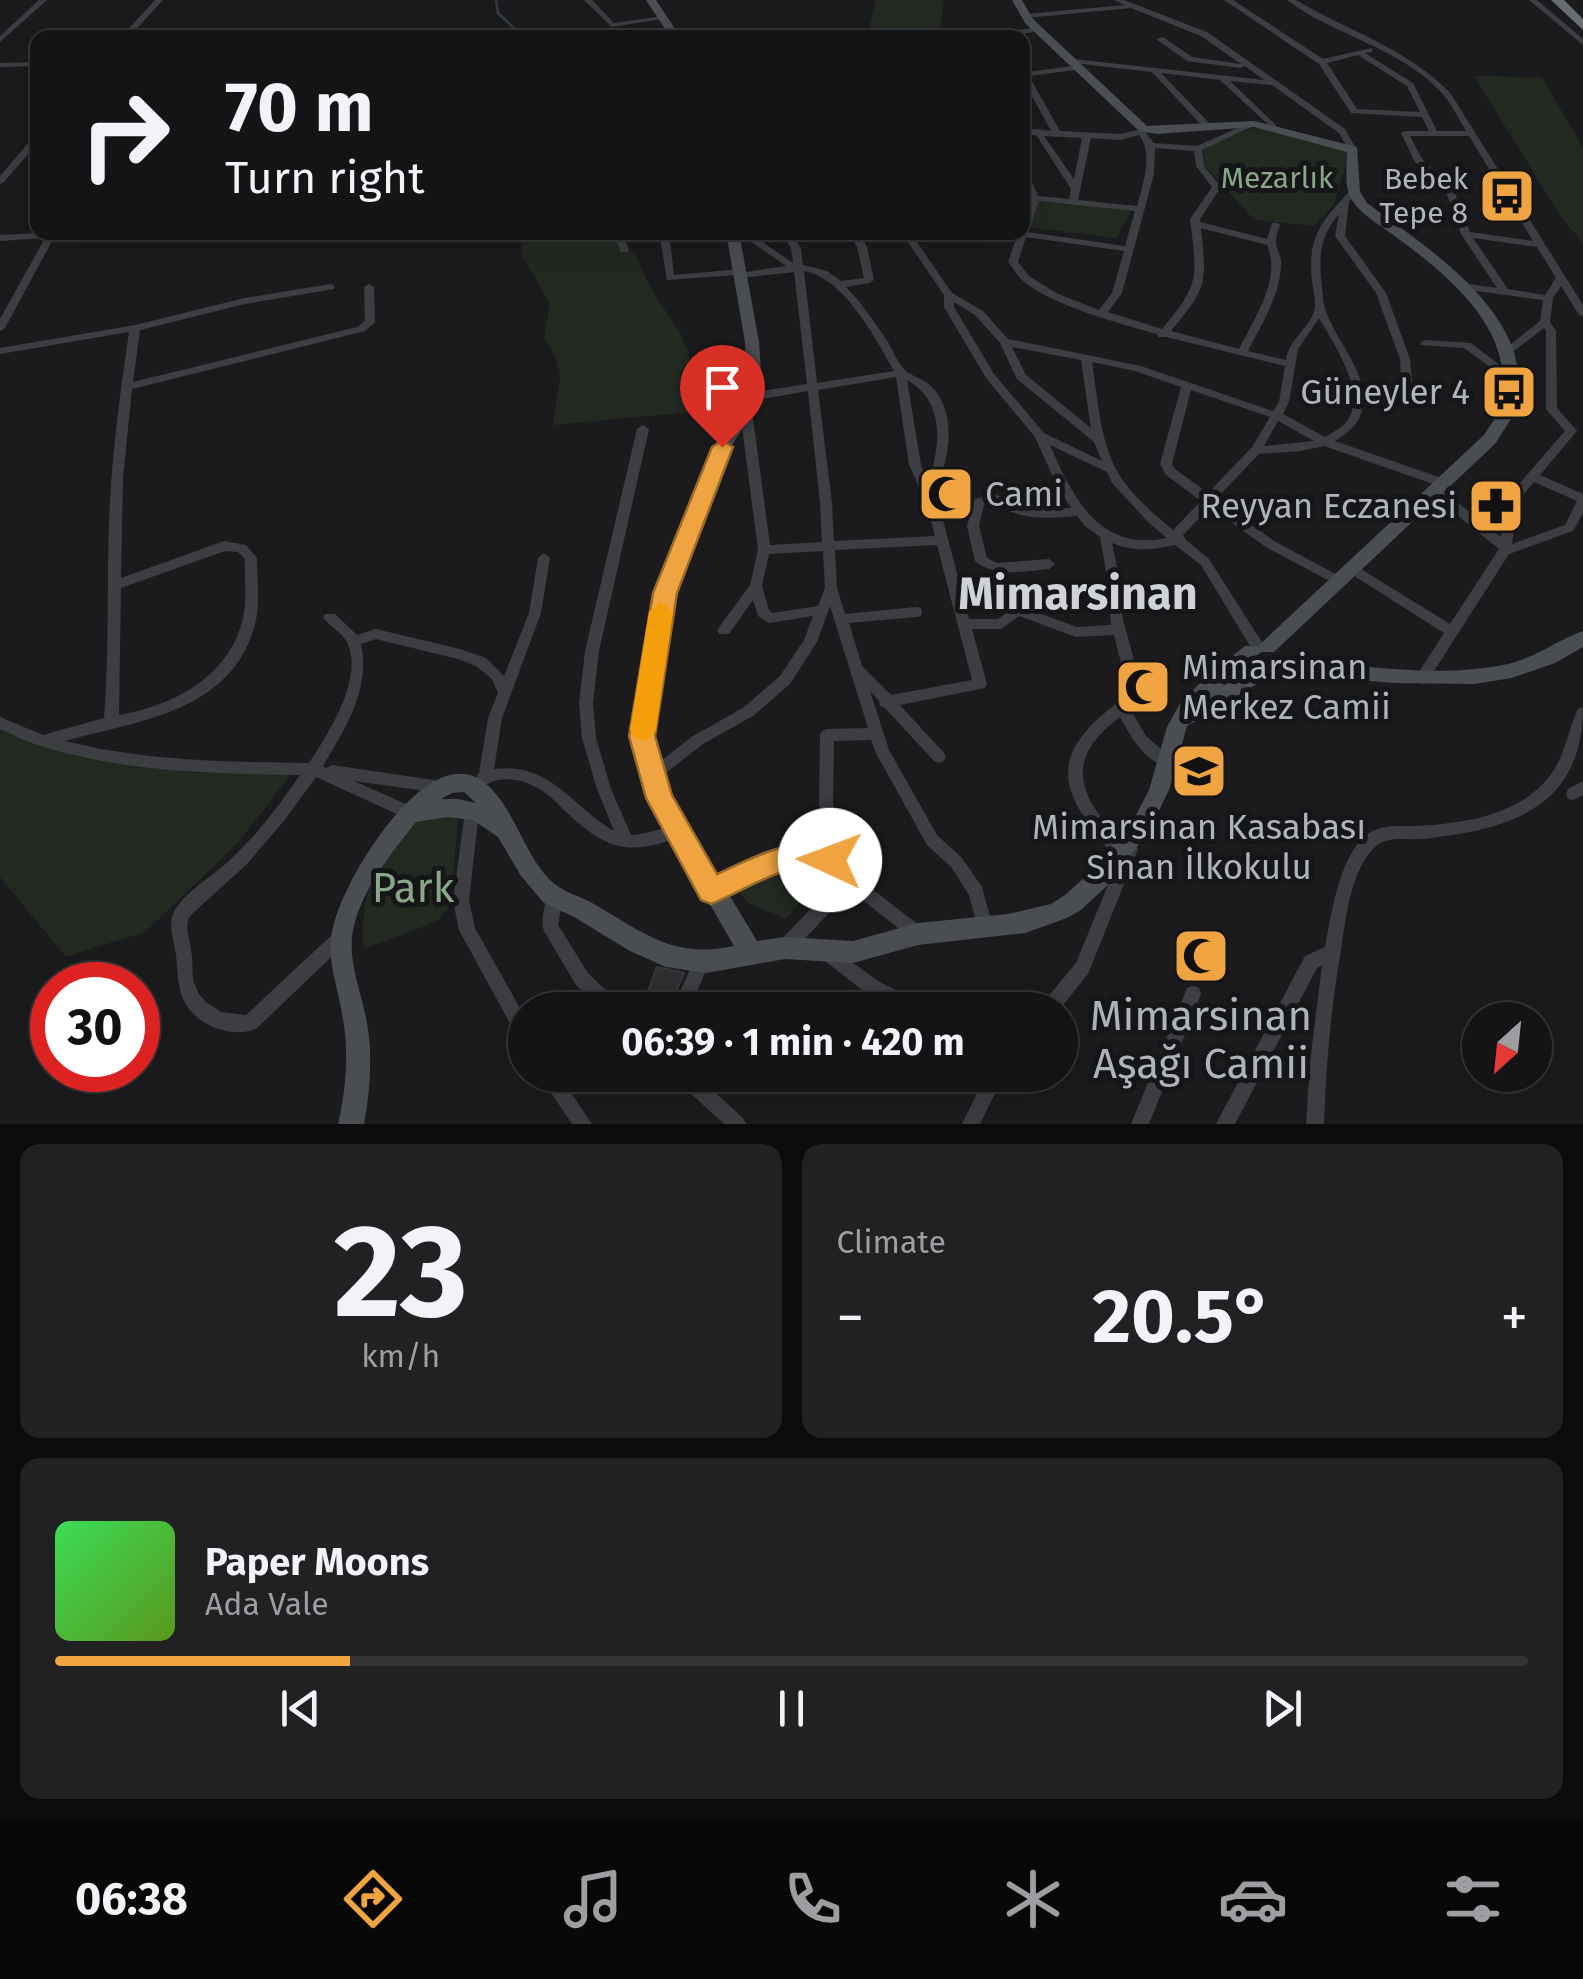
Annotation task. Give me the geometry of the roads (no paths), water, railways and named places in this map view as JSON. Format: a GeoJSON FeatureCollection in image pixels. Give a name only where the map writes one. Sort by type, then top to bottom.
{"type":"FeatureCollection","features":[{"type":"Feature","properties":{"kind":"highway"},"geometry":{"type":"LineString","coordinates":[[1556,0],[1583,26]]}},
{"type":"Feature","properties":{"kind":"highway"},"geometry":{"type":"LineString","coordinates":[[1574,0],[1583,8]]}},
{"type":"Feature","properties":{"kind":"street"},"geometry":{"type":"LineString","coordinates":[[0,40],[43,0]]}},
{"type":"Feature","properties":{"kind":"street"},"geometry":{"type":"LineString","coordinates":[[131,30],[159,0]]}},
{"type":"Feature","properties":{"kind":"street"},"geometry":{"type":"LineString","coordinates":[[588,0],[612,25],[664,18]]}},
{"type":"Feature","properties":{"kind":"street"},"geometry":{"type":"LineString","coordinates":[[650,0],[671,30]]}},
{"type":"Feature","properties":{"kind":"street"},"geometry":{"type":"LineString","coordinates":[[1017,0],[1037,29],[1147,136],[1198,148],[1254,124]]}},
{"type":"Feature","properties":{"kind":"street"},"geometry":{"type":"LineString","coordinates":[[1118,0],[1194,28],[1342,131],[1354,150],[1350,196],[1340,236],[1381,294],[1405,359],[1407,382],[1361,394]]}},
{"type":"Feature","properties":{"kind":"street"},"geometry":{"type":"LineString","coordinates":[[1228,0],[1322,62],[1354,110],[1425,115]]}},
{"type":"Feature","properties":{"kind":"street"},"geometry":{"type":"LineString","coordinates":[[1290,0],[1432,78],[1450,99],[1583,313]]}},
{"type":"Feature","properties":{"kind":"street"},"geometry":{"type":"LineString","coordinates":[[1534,0],[1583,43]]}},
{"type":"Feature","properties":{"kind":"street"},"geometry":{"type":"LineString","coordinates":[[1026,16],[1136,6]]}},
{"type":"Feature","properties":{"kind":"street"},"geometry":{"type":"LineString","coordinates":[[979,25],[984,30]]}},
{"type":"Feature","properties":{"kind":"street"},"geometry":{"type":"LineString","coordinates":[[1030,30],[1037,29]]}},
{"type":"Feature","properties":{"kind":"street"},"geometry":{"type":"LineString","coordinates":[[1160,39],[1190,59],[1248,67]]}},
{"type":"Feature","properties":{"kind":"street"},"geometry":{"type":"LineString","coordinates":[[1322,62],[1380,47]]}},
{"type":"Feature","properties":{"kind":"street"},"geometry":{"type":"LineString","coordinates":[[1360,53],[1399,75],[1434,134]]}},
{"type":"Feature","properties":{"kind":"street"},"geometry":{"type":"LineString","coordinates":[[0,65],[30,64]]}},
{"type":"Feature","properties":{"kind":"street"},"geometry":{"type":"LineString","coordinates":[[1030,72],[1076,64],[1273,83]]}},
{"type":"Feature","properties":{"kind":"street"},"geometry":{"type":"LineString","coordinates":[[1154,70],[1210,128]]}},
{"type":"Feature","properties":{"kind":"street"},"geometry":{"type":"LineString","coordinates":[[1224,78],[1273,127]]}},
{"type":"Feature","properties":{"kind":"street"},"geometry":{"type":"LineString","coordinates":[[1030,84],[1056,132]]}},
{"type":"Feature","properties":{"kind":"street"},"geometry":{"type":"LineString","coordinates":[[1416,98],[1450,99]]}},
{"type":"Feature","properties":{"kind":"street"},"geometry":{"type":"LineString","coordinates":[[1030,132],[1120,138],[1254,124],[1354,150]]}},
{"type":"Feature","properties":{"kind":"street"},"geometry":{"type":"LineString","coordinates":[[1038,131],[1075,188]]}},
{"type":"Feature","properties":{"kind":"street"},"geometry":{"type":"LineString","coordinates":[[1471,134],[1406,133],[1418,160],[1449,188],[1466,234],[1504,290]]}},
{"type":"Feature","properties":{"kind":"street"},"geometry":{"type":"LineString","coordinates":[[1073,202],[1087,134]]}},
{"type":"Feature","properties":{"kind":"street"},"geometry":{"type":"LineString","coordinates":[[1102,313],[1117,294],[1150,174],[1147,136]]}},
{"type":"Feature","properties":{"kind":"street"},"geometry":{"type":"LineString","coordinates":[[0,181],[30,146]]}},
{"type":"Feature","properties":{"kind":"street"},"geometry":{"type":"LineString","coordinates":[[1162,334],[1196,295],[1203,274],[1196,219],[1217,187],[1200,166],[1198,148]]}},
{"type":"Feature","properties":{"kind":"street"},"geometry":{"type":"LineString","coordinates":[[1030,187],[1036,199]]}},
{"type":"Feature","properties":{"kind":"street"},"geometry":{"type":"LineString","coordinates":[[1063,992],[1082,968],[1138,830],[1159,790],[1179,722],[1266,655],[1490,439],[1508,408],[1510,376],[1498,327],[1462,286],[1350,196]]}},
{"type":"Feature","properties":{"kind":"street"},"geometry":{"type":"LineString","coordinates":[[1256,450],[1326,442],[1358,414],[1361,394],[1320,310],[1313,257],[1317,233],[1350,196]]}},
{"type":"Feature","properties":{"kind":"street"},"geometry":{"type":"LineString","coordinates":[[1030,198],[1140,209]]}},
{"type":"Feature","properties":{"kind":"street"},"geometry":{"type":"LineString","coordinates":[[1030,212],[1036,199]]}},
{"type":"Feature","properties":{"kind":"street"},"geometry":{"type":"LineString","coordinates":[[1196,224],[1270,243],[1277,251],[1278,270],[1242,353]]}},
{"type":"Feature","properties":{"kind":"street"},"geometry":{"type":"LineString","coordinates":[[1270,243],[1275,225]]}},
{"type":"Feature","properties":{"kind":"street"},"geometry":{"type":"LineString","coordinates":[[1466,234],[1537,244]]}},
{"type":"Feature","properties":{"kind":"street"},"geometry":{"type":"LineString","coordinates":[[1030,235],[1129,249]]}},
{"type":"Feature","properties":{"kind":"street"},"geometry":{"type":"LineString","coordinates":[[0,238],[30,236]]}},
{"type":"Feature","properties":{"kind":"street"},"geometry":{"type":"LineString","coordinates":[[0,328],[50,240]]}},
{"type":"Feature","properties":{"kind":"street"},"geometry":{"type":"LineString","coordinates":[[620,240],[624,250]]}},
{"type":"Feature","properties":{"kind":"street"},"geometry":{"type":"LineString","coordinates":[[665,240],[670,278],[812,268],[837,285],[872,326],[901,373],[914,465],[928,495],[980,684],[885,702]]}},
{"type":"Feature","properties":{"kind":"street"},"geometry":{"type":"LineString","coordinates":[[724,630],[756,586],[764,550],[748,404],[754,372],[734,240]]}},
{"type":"Feature","properties":{"kind":"street"},"geometry":{"type":"LineString","coordinates":[[753,240],[799,270]]}},
{"type":"Feature","properties":{"kind":"street"},"geometry":{"type":"LineString","coordinates":[[790,240],[796,248],[814,389],[831,588],[876,734],[898,782],[932,840],[957,863],[976,892],[986,926]]}},
{"type":"Feature","properties":{"kind":"street"},"geometry":{"type":"LineString","coordinates":[[837,285],[869,280],[858,240]]}},
{"type":"Feature","properties":{"kind":"street"},"geometry":{"type":"LineString","coordinates":[[914,240],[949,295],[979,314],[1005,342],[1020,377],[1099,440]]}},
{"type":"Feature","properties":{"kind":"street"},"geometry":{"type":"LineString","coordinates":[[1018,240],[1013,262],[1016,273],[1044,292],[1162,334],[1290,364]]}},
{"type":"Feature","properties":{"kind":"street"},"geometry":{"type":"LineString","coordinates":[[1422,678],[1505,549],[1510,501],[1577,428],[1552,410],[1551,331],[1545,322],[1548,298],[1561,278]]}},
{"type":"Feature","properties":{"kind":"street"},"geometry":{"type":"LineString","coordinates":[[1462,286],[1548,298]]}},
{"type":"Feature","properties":{"kind":"street"},"geometry":{"type":"LineString","coordinates":[[0,351],[135,328],[330,287]]}},
{"type":"Feature","properties":{"kind":"street"},"geometry":{"type":"LineString","coordinates":[[126,387],[361,329],[370,322],[369,287]]}},
{"type":"Feature","properties":{"kind":"street"},"geometry":{"type":"LineString","coordinates":[[949,295],[950,307],[990,376],[1040,436],[1079,512],[1105,539],[1128,668],[1122,690],[1125,705],[1141,740],[1165,761]]}},
{"type":"Feature","properties":{"kind":"street"},"geometry":{"type":"LineString","coordinates":[[1105,539],[1145,546],[1179,537],[1206,499],[1256,450],[1278,416],[1292,349],[1320,310]]}},
{"type":"Feature","properties":{"kind":"street"},"geometry":{"type":"LineString","coordinates":[[1506,352],[1545,322]]}},
{"type":"Feature","properties":{"kind":"street"},"geometry":{"type":"LineString","coordinates":[[111,722],[117,655],[115,527],[126,387],[135,328]]}},
{"type":"Feature","properties":{"kind":"street"},"geometry":{"type":"LineString","coordinates":[[1005,342],[1137,368],[1278,416],[1326,442],[1439,487],[1505,549]]}},
{"type":"Feature","properties":{"kind":"street"},"geometry":{"type":"LineString","coordinates":[[1425,343],[1467,345],[1510,376]]}},
{"type":"Feature","properties":{"kind":"street"},"geometry":{"type":"LineString","coordinates":[[1086,360],[1099,440],[1112,470],[1153,520],[1179,537],[1205,562],[1266,655],[1323,668],[1422,678],[1480,677],[1569,649],[1583,638]]}},
{"type":"Feature","properties":{"kind":"street"},"geometry":{"type":"LineString","coordinates":[[714,374],[754,372]]}},
{"type":"Feature","properties":{"kind":"street"},"geometry":{"type":"LineString","coordinates":[[751,954],[659,798],[642,736],[665,593],[704,487],[748,404],[901,373],[926,388],[934,398],[941,439],[940,474],[928,495]]}},
{"type":"Feature","properties":{"kind":"street"},"geometry":{"type":"LineString","coordinates":[[1186,385],[1166,464],[1170,472],[1270,544],[1340,580]]}},
{"type":"Feature","properties":{"kind":"street"},"geometry":{"type":"LineString","coordinates":[[626,842],[589,738],[586,704],[592,651],[643,428]]}},
{"type":"Feature","properties":{"kind":"street"},"geometry":{"type":"LineString","coordinates":[[1040,436],[1112,470]]}},
{"type":"Feature","properties":{"kind":"street"},"geometry":{"type":"LineString","coordinates":[[1505,549],[1569,528],[1583,500],[1534,477]]}},
{"type":"Feature","properties":{"kind":"street"},"geometry":{"type":"LineString","coordinates":[[1049,564],[996,568],[981,561],[973,526],[979,502],[995,498],[1013,511],[1030,516],[1079,512]]}},
{"type":"Feature","properties":{"kind":"street"},"geometry":{"type":"LineString","coordinates":[[764,550],[940,540]]}},
{"type":"Feature","properties":{"kind":"street"},"geometry":{"type":"LineString","coordinates":[[42,741],[171,708],[214,679],[249,622],[251,558],[242,548],[224,546],[116,585]]}},
{"type":"Feature","properties":{"kind":"street"},"geometry":{"type":"LineString","coordinates":[[506,837],[480,781],[495,718],[535,613],[544,558]]}},
{"type":"Feature","properties":{"kind":"street"},"geometry":{"type":"LineString","coordinates":[[1352,569],[1450,630]]}},
{"type":"Feature","properties":{"kind":"street"},"geometry":{"type":"LineString","coordinates":[[756,586],[763,612],[769,618],[823,610]]}},
{"type":"Feature","properties":{"kind":"street"},"geometry":{"type":"LineString","coordinates":[[653,776],[698,740],[748,712],[785,680],[810,642],[831,588]]}},
{"type":"Feature","properties":{"kind":"street"},"geometry":{"type":"LineString","coordinates":[[964,624],[1001,624],[1017,610],[1076,632],[1119,630]]}},
{"type":"Feature","properties":{"kind":"street"},"geometry":{"type":"LineString","coordinates":[[840,619],[916,612]]}},
{"type":"Feature","properties":{"kind":"street"},"geometry":{"type":"LineString","coordinates":[[330,618],[353,642],[358,666],[343,718],[314,769],[240,862],[186,909],[178,926],[185,982],[194,1003],[211,1018],[234,1024],[250,1023],[342,937]]}},
{"type":"Feature","properties":{"kind":"street"},"geometry":{"type":"LineString","coordinates":[[353,642],[376,634],[460,654],[481,662],[497,676],[506,694]]}},
{"type":"Feature","properties":{"kind":"street"},"geometry":{"type":"LineString","coordinates":[[854,664],[885,702],[940,757]]}},
{"type":"Feature","properties":{"kind":"street"},"geometry":{"type":"LineString","coordinates":[[1119,852],[1079,800],[1074,768],[1089,734],[1125,705]]}},
{"type":"Feature","properties":{"kind":"street"},"geometry":{"type":"LineString","coordinates":[[1315,1124],[1316,1075],[1334,951],[1350,876],[1363,846],[1383,834],[1482,824],[1522,810],[1561,771],[1583,713]]}},
{"type":"Feature","properties":{"kind":"street"},"geometry":{"type":"LineString","coordinates":[[0,723],[42,741],[97,755],[202,766],[314,769],[440,787],[517,773],[554,788],[602,832],[626,842],[653,840],[677,831]]}},
{"type":"Feature","properties":{"kind":"street"},"geometry":{"type":"LineString","coordinates":[[830,860],[833,834],[826,804],[827,735],[876,734]]}},
{"type":"Feature","properties":{"kind":"street"},"geometry":{"type":"LineString","coordinates":[[314,769],[412,814],[434,808],[472,810],[494,822],[532,879],[555,898],[584,910],[618,934],[668,955],[702,961],[785,948],[854,952],[918,934],[1032,922],[1062,910],[1086,892],[1138,830]]}},
{"type":"Feature","properties":{"kind":"street"},"geometry":{"type":"LineString","coordinates":[[351,1124],[358,1038],[341,958],[350,905],[384,844],[440,787]]}},
{"type":"Feature","properties":{"kind":"street"},"geometry":{"type":"LineString","coordinates":[[472,810],[461,901],[467,930],[508,1004]]}},
{"type":"Feature","properties":{"kind":"street"},"geometry":{"type":"LineString","coordinates":[[711,890],[786,856],[808,855],[830,860],[847,882],[898,915],[918,934]]}},
{"type":"Feature","properties":{"kind":"street"},"geometry":{"type":"LineString","coordinates":[[785,948],[847,882]]}},
{"type":"Feature","properties":{"kind":"street"},"geometry":{"type":"LineString","coordinates":[[555,898],[550,926],[582,979],[595,992]]}},
{"type":"Feature","properties":{"kind":"street"},"geometry":{"type":"LineString","coordinates":[[825,950],[882,992]]}},
{"type":"Feature","properties":{"kind":"street"},"geometry":{"type":"LineString","coordinates":[[1224,1124],[1311,962],[1334,951]]}},
{"type":"Feature","properties":{"kind":"street"},"geometry":{"type":"LineString","coordinates":[[688,992],[702,961]]}},
{"type":"Feature","properties":{"kind":"street"},"geometry":{"type":"LineString","coordinates":[[1140,1124],[1193,994]]}},
{"type":"Feature","properties":{"kind":"street"},"geometry":{"type":"LineString","coordinates":[[560,1092],[583,1124]]}},
{"type":"Feature","properties":{"kind":"street"},"geometry":{"type":"LineString","coordinates":[[702,1092],[737,1124]]}},
{"type":"Feature","properties":{"kind":"street"},"geometry":{"type":"LineString","coordinates":[[971,1124],[987,1092]]}},
{"type":"Feature","properties":{"kind":"waterway"},"geometry":{"type":"LineString","coordinates":[[496,0],[498,13],[516,30]]}},
{"type":"Feature","properties":{"kind":"place","name":"Bebek Tepe 8"},"geometry":{"type":"Point","coordinates":[1507,196]}},
{"type":"Feature","properties":{"kind":"place","name":"Güneyler 4"},"geometry":{"type":"Point","coordinates":[1509,392]}},
{"type":"Feature","properties":{"kind":"place","name":"Cami"},"geometry":{"type":"Point","coordinates":[946,494]}},
{"type":"Feature","properties":{"kind":"place","name":"Reyyan Eczanesi"},"geometry":{"type":"Point","coordinates":[1496,506]}},
{"type":"Feature","properties":{"kind":"place","name":"Mimarsinan Merkez Camii"},"geometry":{"type":"Point","coordinates":[1143,687]}},
{"type":"Feature","properties":{"kind":"place","name":"Mimarsinan Kasabası Sinan İlkokulu"},"geometry":{"type":"Point","coordinates":[1199,771]}},
{"type":"Feature","properties":{"kind":"place","name":"Mimarsinan Aşağı Camii"},"geometry":{"type":"Point","coordinates":[1201,956]}},
{"type":"Feature","properties":{"kind":"district","name":"Mimarsinan"},"geometry":{"type":"Point","coordinates":[1078,594]}},
{"type":"Feature","properties":{"kind":"park label","name":"Mezarlık"},"geometry":{"type":"Point","coordinates":[1277,178]}},
{"type":"Feature","properties":{"kind":"park label","name":"Park"},"geometry":{"type":"Point","coordinates":[413,888]}}]}
